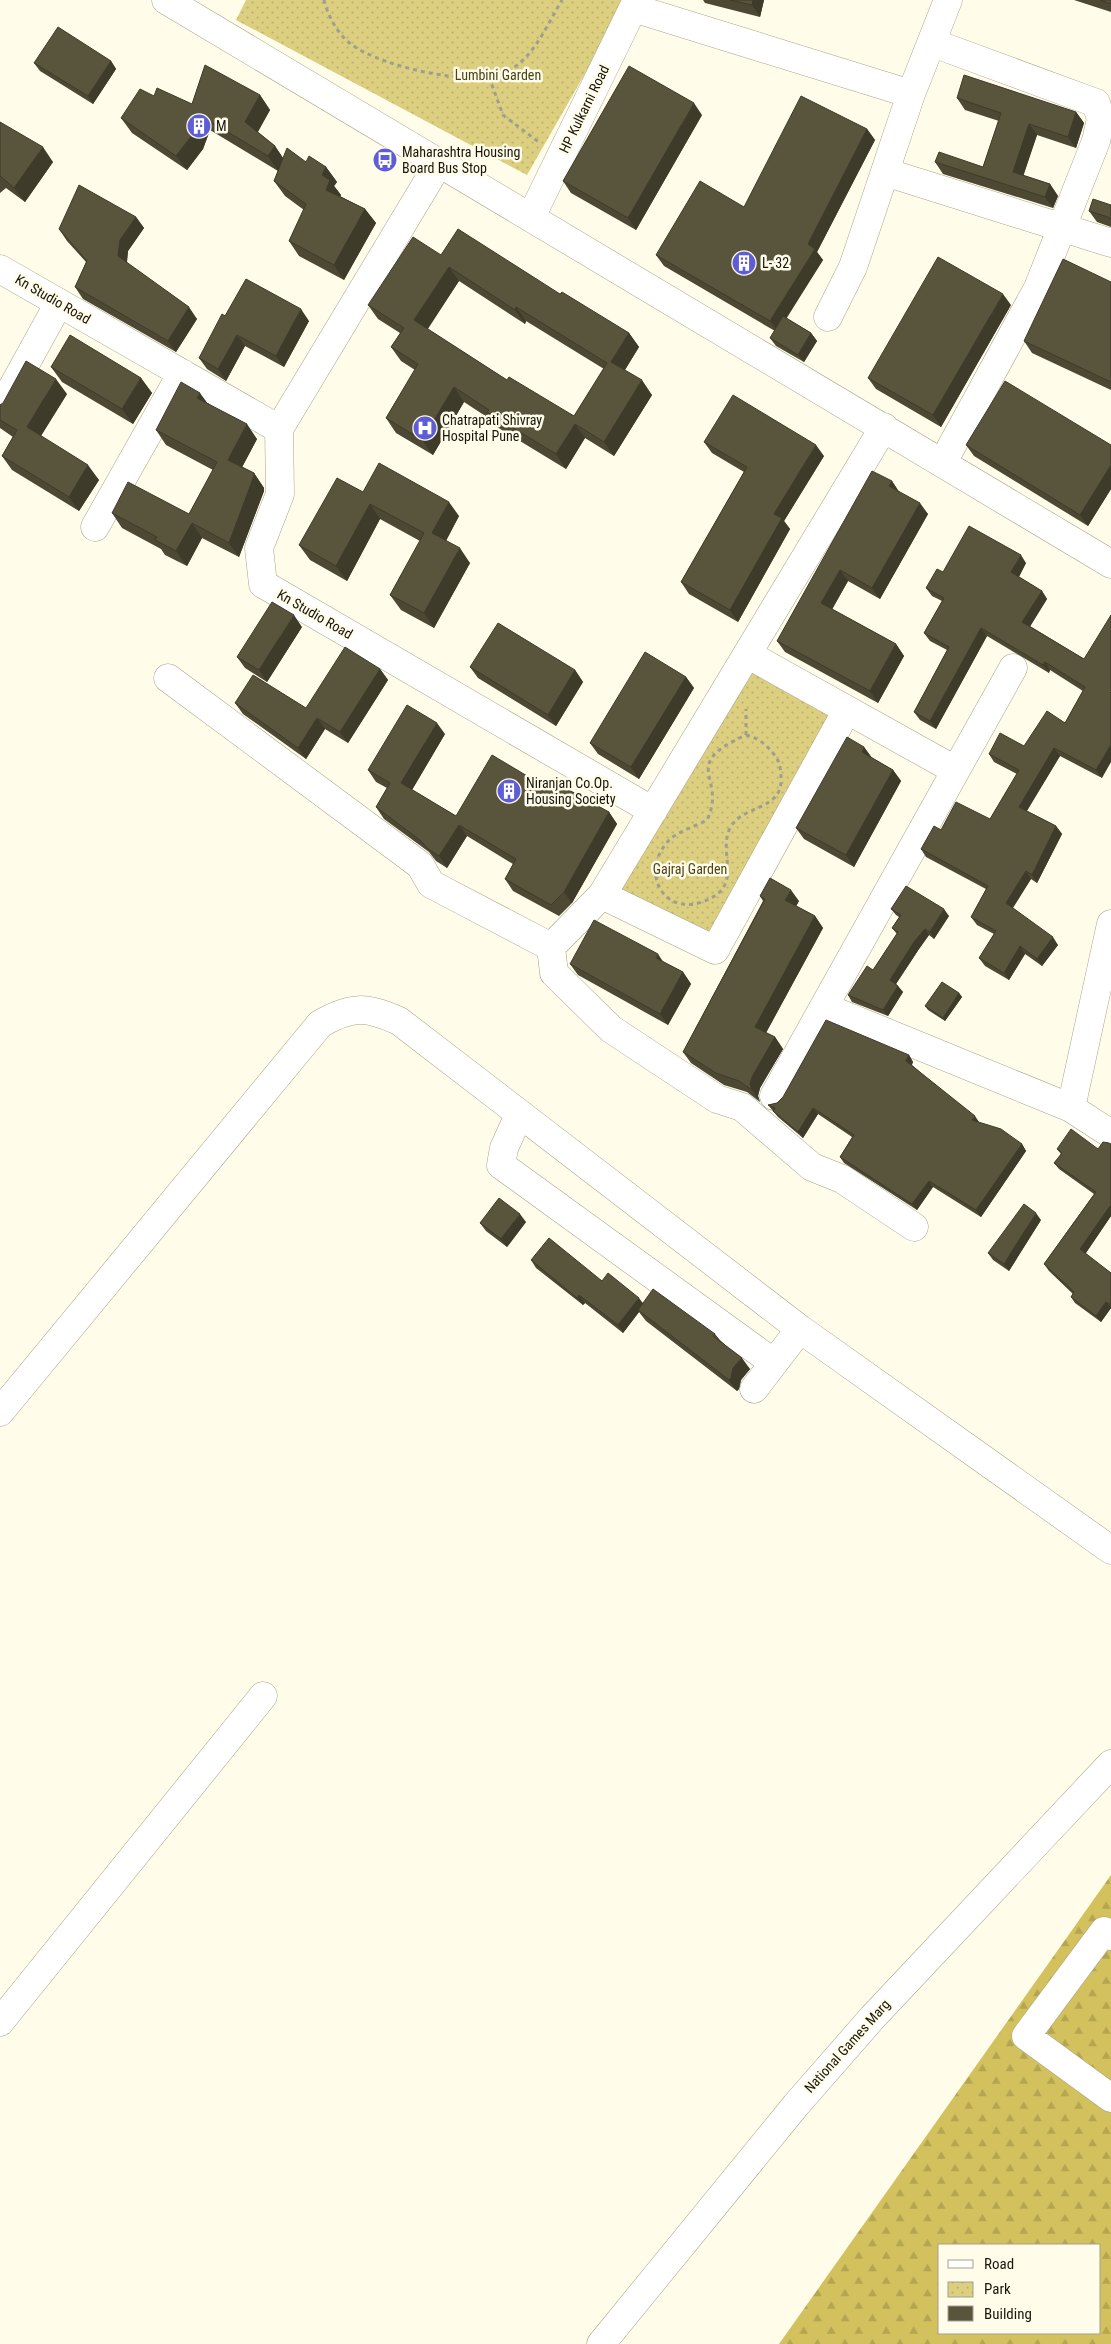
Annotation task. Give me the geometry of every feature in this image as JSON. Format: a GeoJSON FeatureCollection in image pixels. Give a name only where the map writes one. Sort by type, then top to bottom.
{"type":"FeatureCollection","features":[{"type":"Feature","properties":{"kind":"street"},"geometry":{"type":"LineString","coordinates":[[166,0],[1111,564]]}},
{"type":"Feature","properties":{"kind":"street"},"geometry":{"type":"LineString","coordinates":[[828,317],[853,267],[912,94],[948,0]]}},
{"type":"Feature","properties":{"kind":"street"},"geometry":{"type":"LineString","coordinates":[[635,4],[912,94]]}},
{"type":"Feature","properties":{"kind":"street","name":"HP Kulkarni Road"},"geometry":{"type":"LineString","coordinates":[[531,217],[635,4]]}},
{"type":"Feature","properties":{"kind":"street"},"geometry":{"type":"LineString","coordinates":[[933,43],[1096,103],[1101,120],[1096,142],[1038,288],[943,462]]}},
{"type":"Feature","properties":{"kind":"street"},"geometry":{"type":"LineString","coordinates":[[279,429],[439,163]]}},
{"type":"Feature","properties":{"kind":"street"},"geometry":{"type":"LineString","coordinates":[[885,172],[1061,229],[1111,243]]}},
{"type":"Feature","properties":{"kind":"street","name":"Kn Studio Road"},"geometry":{"type":"LineString","coordinates":[[0,269],[279,429],[280,494],[259,548],[263,584],[653,811]]}},
{"type":"Feature","properties":{"kind":"street"},"geometry":{"type":"LineString","coordinates":[[0,410],[59,303]]}},
{"type":"Feature","properties":{"kind":"street"},"geometry":{"type":"LineString","coordinates":[[96,527],[182,374]]}},
{"type":"Feature","properties":{"kind":"street"},"geometry":{"type":"LineString","coordinates":[[551,947],[602,895],[884,427]]}},
{"type":"Feature","properties":{"kind":"street"},"geometry":{"type":"LineString","coordinates":[[748,654],[954,770]]}},
{"type":"Feature","properties":{"kind":"street"},"geometry":{"type":"LineString","coordinates":[[774,1096],[954,770],[1013,668]]}},
{"type":"Feature","properties":{"kind":"street"},"geometry":{"type":"LineString","coordinates":[[168,678],[420,865],[431,884],[551,947]]}},
{"type":"Feature","properties":{"kind":"street"},"geometry":{"type":"LineString","coordinates":[[602,895],[715,950],[847,710]]}},
{"type":"Feature","properties":{"kind":"street"},"geometry":{"type":"LineString","coordinates":[[1071,1108],[1111,924]]}},
{"type":"Feature","properties":{"kind":"street"},"geometry":{"type":"LineString","coordinates":[[551,947],[554,973],[611,1029],[717,1099],[742,1107],[812,1166],[842,1179],[914,1227]]}},
{"type":"Feature","properties":{"kind":"street"},"geometry":{"type":"LineString","coordinates":[[824,1007],[1071,1108],[1111,1134]]}},
{"type":"Feature","properties":{"kind":"street"},"geometry":{"type":"LineString","coordinates":[[3,1402],[320,1024],[337,1014],[355,1009],[377,1011],[399,1021],[800,1329],[1111,1550]]}},
{"type":"Feature","properties":{"kind":"street"},"geometry":{"type":"LineString","coordinates":[[520,1115],[504,1148],[501,1165],[774,1363]]}},
{"type":"Feature","properties":{"kind":"street"},"geometry":{"type":"LineString","coordinates":[[754,1389],[800,1329]]}},
{"type":"Feature","properties":{"kind":"street"},"geometry":{"type":"LineString","coordinates":[[0,2022],[263,1696]]}},
{"type":"Feature","properties":{"kind":"street","name":"National Games Marg"},"geometry":{"type":"LineString","coordinates":[[601,2344],[796,2104],[859,2032],[1111,1764]]}},
{"type":"Feature","properties":{"kind":"street"},"geometry":{"type":"LineString","coordinates":[[1111,1936],[1104,1931],[1026,2036],[1111,2098]]}},
{"type":"Feature","properties":{"kind":"path"},"geometry":{"type":"LineString","coordinates":[[324,0],[334,25],[351,44],[376,59],[417,71],[454,76],[489,77],[504,74],[514,68],[530,53],[562,0]]}},
{"type":"Feature","properties":{"kind":"path"},"geometry":{"type":"LineString","coordinates":[[489,77],[503,115],[560,158]]}},
{"type":"Feature","properties":{"kind":"path"},"geometry":{"type":"LineString","coordinates":[[746,735],[755,737],[763,743],[777,759],[781,771],[780,791],[767,806],[744,814],[730,828],[727,837],[728,872],[726,882],[720,891],[701,902],[692,904],[672,900],[663,894],[657,886],[655,868],[658,855],[671,838],[707,820],[713,804],[708,774],[708,765],[712,756],[721,748],[746,735]]}},
{"type":"Feature","properties":{"kind":"green space","name":"Lumbini Garden"},"geometry":{"type":"Polygon","coordinates":[[[246,0],[627,0],[527,175],[236,20],[246,0]]]}},
{"type":"Feature","properties":{"kind":"green space","name":"Gajraj Garden"},"geometry":{"type":"Polygon","coordinates":[[[747,654],[847,710],[715,950],[602,895],[747,654]]]}},
{"type":"Feature","properties":{"kind":"green space"},"geometry":{"type":"Polygon","coordinates":[[[1111,1875],[1111,2344],[779,2344],[1111,1875]]]}},
{"type":"Feature","properties":{"kind":"building"},"geometry":{"type":"Polygon","coordinates":[[[730,0],[753,0],[752,5],[730,0]]]}},
{"type":"Feature","properties":{"kind":"building"},"geometry":{"type":"Polygon","coordinates":[[[1100,0],[1111,0],[1111,4],[1100,0]]]}},
{"type":"Feature","properties":{"kind":"building"},"geometry":{"type":"Polygon","coordinates":[[[58,27],[111,61],[88,96],[34,63],[58,27]]]}},
{"type":"Feature","properties":{"kind":"building","name":"M"},"geometry":{"type":"Polygon","coordinates":[[[205,65],[260,95],[245,122],[275,146],[268,156],[199,115],[193,134],[176,156],[121,118],[140,89],[154,96],[157,88],[192,104],[205,65]]]}},
{"type":"Feature","properties":{"kind":"building"},"geometry":{"type":"Polygon","coordinates":[[[629,66],[694,103],[628,218],[563,181],[629,66]]]}},
{"type":"Feature","properties":{"kind":"building"},"geometry":{"type":"Polygon","coordinates":[[[964,75],[1076,112],[1068,137],[1029,124],[1013,172],[1050,184],[1045,197],[935,162],[939,152],[983,167],[1001,113],[957,98],[964,75]]]}},
{"type":"Feature","properties":{"kind":"building"},"geometry":{"type":"Polygon","coordinates":[[[801,96],[867,129],[808,244],[815,249],[770,321],[656,255],[700,181],[744,207],[801,96]]]}},
{"type":"Feature","properties":{"kind":"building"},"geometry":{"type":"Polygon","coordinates":[[[0,122],[43,147],[14,188],[0,176],[0,122]]]}},
{"type":"Feature","properties":{"kind":"building"},"geometry":{"type":"Polygon","coordinates":[[[287,148],[306,162],[309,156],[326,167],[322,175],[330,180],[326,190],[365,209],[334,265],[289,241],[306,204],[274,181],[287,148]]]}},
{"type":"Feature","properties":{"kind":"building"},"geometry":{"type":"Polygon","coordinates":[[[79,185],[136,217],[120,240],[118,256],[189,307],[168,341],[75,287],[87,261],[59,229],[79,185]]]}},
{"type":"Feature","properties":{"kind":"building"},"geometry":{"type":"Polygon","coordinates":[[[1093,199],[1111,205],[1111,219],[1089,211],[1093,199]]]}},
{"type":"Feature","properties":{"kind":"building"},"geometry":{"type":"Polygon","coordinates":[[[458,229],[560,294],[562,292],[629,333],[611,362],[642,380],[604,442],[575,424],[556,454],[487,412],[489,410],[454,387],[422,440],[386,418],[418,364],[391,347],[404,328],[368,305],[413,237],[441,255],[458,229]],[[449,267],[414,320],[507,380],[509,377],[574,416],[607,363],[516,307],[515,310],[449,267]]]}},
{"type":"Feature","properties":{"kind":"building"},"geometry":{"type":"Polygon","coordinates":[[[938,257],[1003,294],[933,415],[868,378],[938,257]]]}},
{"type":"Feature","properties":{"kind":"building"},"geometry":{"type":"Polygon","coordinates":[[[1063,259],[1111,282],[1111,382],[1024,341],[1063,259]]]}},
{"type":"Feature","properties":{"kind":"building"},"geometry":{"type":"Polygon","coordinates":[[[246,279],[301,309],[276,356],[237,335],[218,369],[199,358],[222,314],[225,316],[246,279]]]}},
{"type":"Feature","properties":{"kind":"building"},"geometry":{"type":"Polygon","coordinates":[[[783,316],[811,333],[798,355],[770,338],[783,316]]]}},
{"type":"Feature","properties":{"kind":"building"},"geometry":{"type":"Polygon","coordinates":[[[70,335],[141,378],[122,409],[51,367],[70,335]]]}},
{"type":"Feature","properties":{"kind":"building"},"geometry":{"type":"Polygon","coordinates":[[[26,361],[56,379],[27,427],[88,465],[69,497],[2,456],[17,430],[0,420],[0,405],[3,403],[26,361]]]}},
{"type":"Feature","properties":{"kind":"building"},"geometry":{"type":"Polygon","coordinates":[[[1005,381],[1111,445],[1111,465],[1080,515],[966,445],[1005,381]]]}},
{"type":"Feature","properties":{"kind":"building"},"geometry":{"type":"Polygon","coordinates":[[[181,382],[200,393],[197,398],[247,424],[228,460],[254,473],[254,476],[229,543],[192,523],[176,551],[155,540],[157,537],[112,513],[128,482],[189,514],[217,462],[156,430],[181,382]]]}},
{"type":"Feature","properties":{"kind":"building"},"geometry":{"type":"Polygon","coordinates":[[[733,395],[816,445],[774,514],[782,518],[730,610],[681,582],[747,467],[704,442],[733,395]]]}},
{"type":"Feature","properties":{"kind":"building"},"geometry":{"type":"Polygon","coordinates":[[[379,463],[449,502],[432,533],[460,548],[424,613],[390,595],[424,533],[370,504],[336,566],[299,545],[337,478],[363,492],[379,463]]]}},
{"type":"Feature","properties":{"kind":"building"},"geometry":{"type":"Polygon","coordinates":[[[872,471],[892,481],[889,486],[920,503],[872,588],[840,570],[821,603],[896,644],[870,691],[777,641],[872,471]]]}},
{"type":"Feature","properties":{"kind":"building"},"geometry":{"type":"Polygon","coordinates":[[[969,526],[1021,555],[1011,572],[1042,591],[1022,622],[1084,659],[1111,615],[1111,744],[1096,770],[1054,748],[1019,807],[1056,826],[1032,875],[1026,871],[1006,903],[1053,937],[1037,959],[1020,946],[1004,973],[979,958],[996,931],[971,917],[988,886],[921,849],[934,826],[941,830],[956,802],[990,819],[1019,770],[989,754],[1000,733],[1024,746],[1047,711],[1065,723],[1085,687],[1045,662],[1043,665],[981,628],[930,721],[914,712],[949,647],[924,633],[944,598],[926,588],[937,569],[943,572],[969,526]]]}},
{"type":"Feature","properties":{"kind":"building"},"geometry":{"type":"Polygon","coordinates":[[[272,602],[294,615],[259,670],[237,657],[272,602]]]}},
{"type":"Feature","properties":{"kind":"building"},"geometry":{"type":"Polygon","coordinates":[[[498,623],[575,670],[548,715],[470,667],[498,623]]]}},
{"type":"Feature","properties":{"kind":"building"},"geometry":{"type":"Polygon","coordinates":[[[345,647],[380,669],[340,732],[317,718],[298,748],[235,703],[253,675],[306,708],[345,647]]]}},
{"type":"Feature","properties":{"kind":"building"},"geometry":{"type":"Polygon","coordinates":[[[645,652],[686,677],[631,767],[590,743],[645,652]]]}},
{"type":"Feature","properties":{"kind":"building"},"geometry":{"type":"Polygon","coordinates":[[[407,705],[437,723],[401,783],[456,816],[492,755],[554,792],[558,784],[609,812],[564,892],[551,905],[505,879],[516,859],[459,825],[439,856],[376,807],[390,783],[368,770],[407,705]]]}},
{"type":"Feature","properties":{"kind":"building"},"geometry":{"type":"Polygon","coordinates":[[[847,737],[864,747],[862,752],[893,770],[846,855],[796,828],[847,737]]]}},
{"type":"Feature","properties":{"kind":"building"},"geometry":{"type":"Polygon","coordinates":[[[770,878],[791,890],[785,900],[815,916],[755,1027],[775,1037],[752,1077],[750,1084],[752,1090],[739,1081],[716,1073],[683,1052],[765,899],[760,896],[770,878]]]}},
{"type":"Feature","properties":{"kind":"building"},"geometry":{"type":"Polygon","coordinates":[[[906,886],[944,909],[930,932],[925,929],[914,942],[890,980],[898,986],[883,1010],[848,995],[867,966],[873,970],[898,932],[892,928],[901,915],[891,909],[906,886]]]}},
{"type":"Feature","properties":{"kind":"building"},"geometry":{"type":"Polygon","coordinates":[[[594,920],[658,954],[656,958],[683,972],[660,1014],[570,964],[594,920]]]}},
{"type":"Feature","properties":{"kind":"building"},"geometry":{"type":"Polygon","coordinates":[[[942,982],[959,993],[943,1018],[925,1006],[942,982]]]}},
{"type":"Feature","properties":{"kind":"building"},"geometry":{"type":"Polygon","coordinates":[[[826,1020],[909,1055],[906,1061],[975,1116],[972,1120],[1001,1129],[1022,1144],[976,1210],[929,1181],[912,1204],[840,1157],[854,1135],[813,1108],[798,1132],[773,1111],[775,1108],[768,1105],[777,1103],[783,1097],[826,1020]]]}},
{"type":"Feature","properties":{"kind":"building"},"geometry":{"type":"Polygon","coordinates":[[[1071,1129],[1098,1149],[1103,1142],[1111,1144],[1111,1208],[1110,1206],[1080,1249],[1111,1273],[1111,1305],[1106,1302],[1096,1316],[1071,1297],[1074,1292],[1044,1264],[1096,1192],[1054,1163],[1062,1153],[1057,1149],[1071,1129]]]}},
{"type":"Feature","properties":{"kind":"building"},"geometry":{"type":"Polygon","coordinates":[[[499,1198],[520,1214],[501,1239],[480,1223],[499,1198]]]}},
{"type":"Feature","properties":{"kind":"building"},"geometry":{"type":"Polygon","coordinates":[[[1024,1204],[1036,1213],[1004,1264],[988,1253],[1024,1204]]]}},
{"type":"Feature","properties":{"kind":"building"},"geometry":{"type":"Polygon","coordinates":[[[549,1238],[602,1281],[608,1273],[639,1298],[618,1325],[579,1295],[577,1298],[531,1260],[549,1238]]]}},
{"type":"Feature","properties":{"kind":"building"},"geometry":{"type":"Polygon","coordinates":[[[653,1289],[715,1334],[713,1336],[742,1358],[733,1368],[729,1380],[638,1310],[653,1289]]]}},
{"type":"Feature","properties":{"kind":"place","name":"M"},"geometry":{"type":"Point","coordinates":[199,126]}},
{"type":"Feature","properties":{"kind":"place","name":"Maharashtra Housing Board Bus Stop"},"geometry":{"type":"Point","coordinates":[385,160]}},
{"type":"Feature","properties":{"kind":"place","name":"L- 32"},"geometry":{"type":"Point","coordinates":[744,263]}},
{"type":"Feature","properties":{"kind":"place","name":"Chatrapati Shivray Hospital Pune"},"geometry":{"type":"Point","coordinates":[425,428]}},
{"type":"Feature","properties":{"kind":"place","name":"Niranjan Co.Op. Housing Society"},"geometry":{"type":"Point","coordinates":[509,791]}}]}
